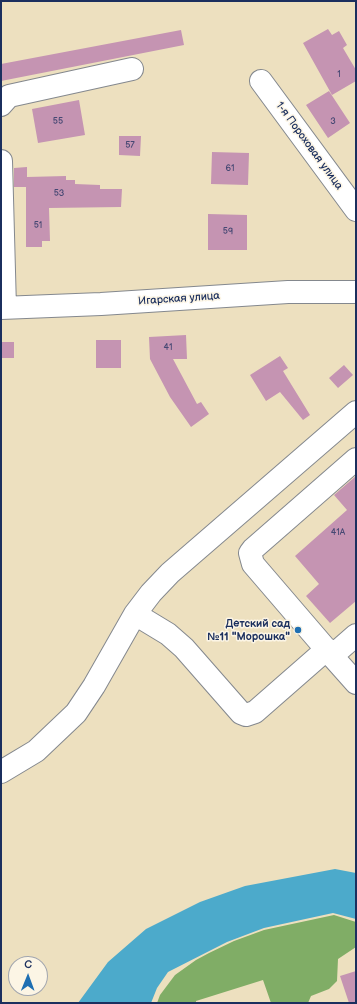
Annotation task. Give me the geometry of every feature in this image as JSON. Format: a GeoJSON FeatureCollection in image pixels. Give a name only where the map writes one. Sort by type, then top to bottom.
{"type":"FeatureCollection","features":[{"type":"Feature","properties":{"kind":"street"},"geometry":{"type":"LineString","coordinates":[[1,105],[9,96],[132,69]]}},
{"type":"Feature","properties":{"kind":"street","name":"1-я Пороховая улица"},"geometry":{"type":"LineString","coordinates":[[261,82],[356,210]]}},
{"type":"Feature","properties":{"kind":"street"},"geometry":{"type":"LineString","coordinates":[[1,161],[3,308]]}},
{"type":"Feature","properties":{"kind":"street","name":"Игарская улица"},"geometry":{"type":"LineString","coordinates":[[3,308],[108,304],[288,292],[356,292]]}},
{"type":"Feature","properties":{"kind":"street"},"geometry":{"type":"LineString","coordinates":[[1,772],[36,751],[76,713],[94,686],[135,614],[151,593],[192,553],[356,412]]}},
{"type":"Feature","properties":{"kind":"street"},"geometry":{"type":"LineString","coordinates":[[356,459],[250,553],[253,564],[356,683]]}},
{"type":"Feature","properties":{"kind":"street"},"geometry":{"type":"LineString","coordinates":[[135,614],[168,634],[184,648],[240,713],[246,715],[255,712],[330,652],[356,635]]}},
{"type":"Feature","properties":{"kind":"green space"},"geometry":{"type":"Polygon","coordinates":[[[334,915],[356,922],[356,947],[338,959],[337,981],[329,989],[311,996],[308,1003],[271,1003],[263,980],[196,1001],[196,1003],[157,1003],[160,995],[175,975],[209,953],[234,941],[264,930],[334,915]]]}},
{"type":"Feature","properties":{"kind":"water"},"geometry":{"type":"Polygon","coordinates":[[[335,869],[356,873],[356,919],[333,913],[264,928],[227,942],[168,972],[157,988],[151,1003],[78,1003],[108,962],[146,929],[200,902],[245,886],[335,869]]]}},
{"type":"Feature","properties":{"kind":"building"},"geometry":{"type":"Polygon","coordinates":[[[328,29],[332,35],[339,31],[347,45],[343,48],[356,70],[356,81],[332,95],[303,43],[328,29]]]}},
{"type":"Feature","properties":{"kind":"building"},"geometry":{"type":"Polygon","coordinates":[[[181,30],[184,45],[1,81],[1,64],[181,30]]]}},
{"type":"Feature","properties":{"kind":"building"},"geometry":{"type":"Polygon","coordinates":[[[329,91],[350,123],[328,138],[306,105],[329,91]]]}},
{"type":"Feature","properties":{"kind":"building"},"geometry":{"type":"Polygon","coordinates":[[[79,100],[85,135],[38,143],[32,109],[79,100]]]}},
{"type":"Feature","properties":{"kind":"building"},"geometry":{"type":"Polygon","coordinates":[[[119,136],[141,136],[140,156],[119,155],[119,136]]]}},
{"type":"Feature","properties":{"kind":"building"},"geometry":{"type":"Polygon","coordinates":[[[212,152],[249,153],[248,185],[211,184],[212,152]]]}},
{"type":"Feature","properties":{"kind":"building"},"geometry":{"type":"Polygon","coordinates":[[[27,167],[27,177],[66,176],[66,180],[75,180],[75,184],[100,185],[100,189],[122,189],[121,207],[49,208],[50,241],[42,241],[42,247],[26,247],[26,187],[14,187],[14,168],[27,167]]]}},
{"type":"Feature","properties":{"kind":"building"},"geometry":{"type":"Polygon","coordinates":[[[208,214],[247,215],[247,250],[208,250],[208,214]]]}},
{"type":"Feature","properties":{"kind":"building"},"geometry":{"type":"Polygon","coordinates":[[[186,335],[187,359],[173,359],[197,404],[201,402],[209,414],[191,427],[170,397],[150,359],[149,337],[186,335]]]}},
{"type":"Feature","properties":{"kind":"building"},"geometry":{"type":"Polygon","coordinates":[[[96,340],[121,340],[121,368],[96,368],[96,340]]]}},
{"type":"Feature","properties":{"kind":"building"},"geometry":{"type":"Polygon","coordinates":[[[1,342],[14,342],[14,358],[1,358],[1,342]]]}},
{"type":"Feature","properties":{"kind":"building"},"geometry":{"type":"Polygon","coordinates":[[[280,356],[288,368],[283,371],[310,415],[303,420],[280,392],[266,401],[250,375],[280,356]]]}},
{"type":"Feature","properties":{"kind":"building"},"geometry":{"type":"Polygon","coordinates":[[[344,365],[353,375],[338,388],[329,378],[344,365]]]}},
{"type":"Feature","properties":{"kind":"building"},"geometry":{"type":"Polygon","coordinates":[[[356,476],[356,601],[330,623],[306,596],[319,584],[295,556],[347,510],[334,495],[356,476]]]}},
{"type":"Feature","properties":{"kind":"building"},"geometry":{"type":"Polygon","coordinates":[[[356,971],[356,1003],[349,1003],[340,976],[356,971]]]}},
{"type":"Feature","properties":{"kind":"place","name":"Детский сад №11 \"Морошка\""},"geometry":{"type":"Point","coordinates":[298,630]}}]}
